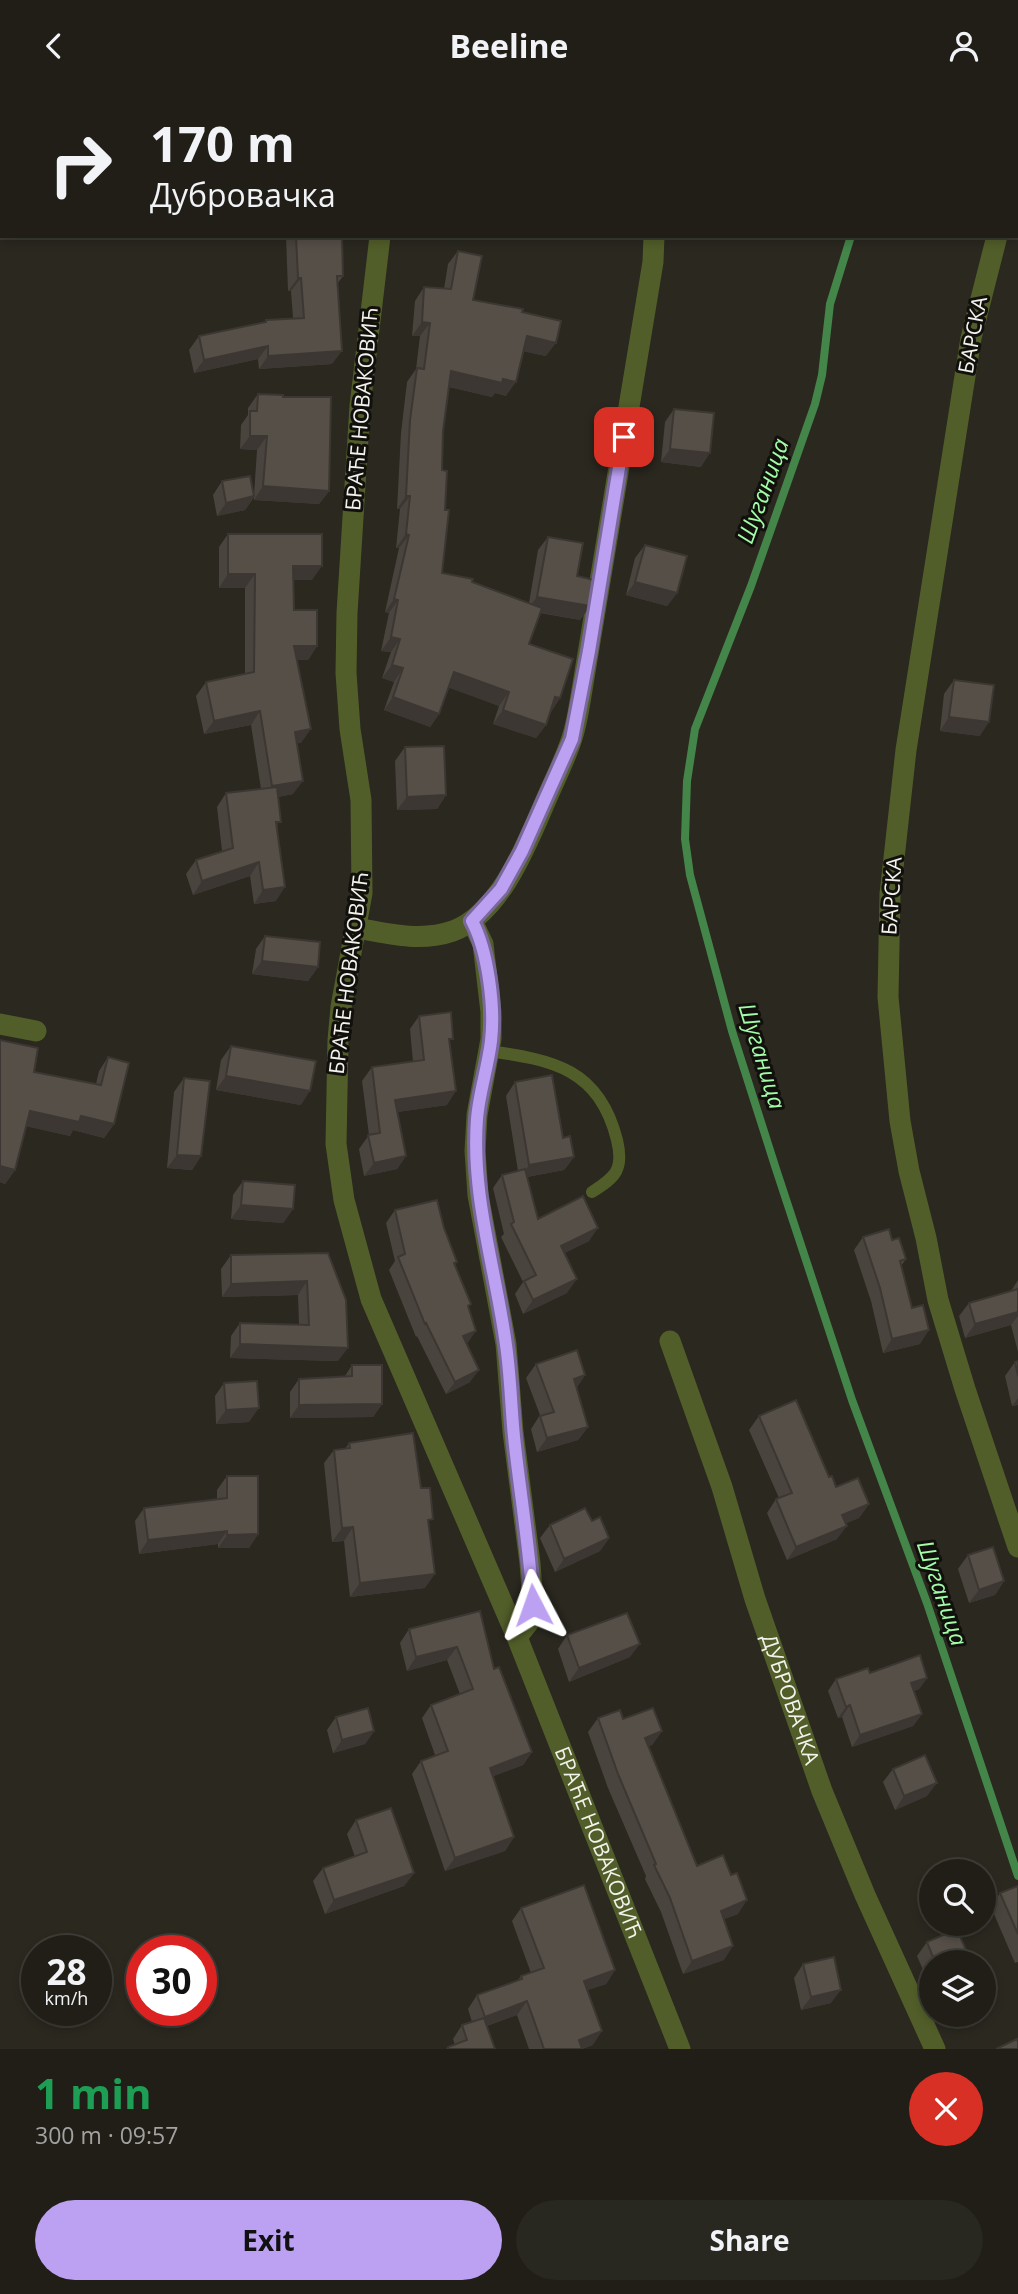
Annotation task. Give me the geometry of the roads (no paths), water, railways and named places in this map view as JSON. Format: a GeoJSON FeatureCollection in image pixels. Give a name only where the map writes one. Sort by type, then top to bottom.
{"type":"FeatureCollection","features":[{"type":"Feature","properties":{"kind":"street","name":"БРАЋЕ НОВАКОВИЋ"},"geometry":{"type":"LineString","coordinates":[[380,238],[360,406],[347,613],[346,673],[350,729],[361,800],[362,893],[345,983],[338,1040],[336,1144],[344,1200],[372,1299],[517,1637],[680,2049]]}},
{"type":"Feature","properties":{"kind":"street"},"geometry":{"type":"LineString","coordinates":[[357,928],[407,937],[428,936],[452,931],[472,921],[501,889],[522,851],[572,739],[594,624],[654,238]]}},
{"type":"Feature","properties":{"kind":"street","name":"БАРСКА"},"geometry":{"type":"LineString","coordinates":[[996,238],[971,338],[906,750],[890,894],[888,997],[900,1121],[938,1300],[1018,1547]]}},
{"type":"Feature","properties":{"kind":"street"},"geometry":{"type":"LineString","coordinates":[[472,921],[483,944],[491,1012],[489,1051],[477,1115],[475,1151],[478,1195],[506,1344],[533,1605],[528,1623],[517,1637]]}},
{"type":"Feature","properties":{"kind":"street"},"geometry":{"type":"LineString","coordinates":[[0,1024],[36,1031]]}},
{"type":"Feature","properties":{"kind":"street","name":"ДУБРОВАЧКА"},"geometry":{"type":"LineString","coordinates":[[670,1341],[722,1487],[755,1599],[822,1791],[865,1895],[935,2049]]}},
{"type":"Feature","properties":{"kind":"lane"},"geometry":{"type":"LineString","coordinates":[[489,1051],[542,1061],[565,1069],[585,1080],[598,1094],[611,1116],[621,1156],[618,1170],[611,1180],[592,1192]]}},
{"type":"Feature","properties":{"kind":"waterway","name":"Шуганица"},"geometry":{"type":"LineString","coordinates":[[850,238],[830,304],[822,375],[815,404],[751,586],[695,729],[687,781],[685,839],[690,875],[732,1031],[776,1169],[852,1400],[927,1603],[1018,1876]]}}]}
